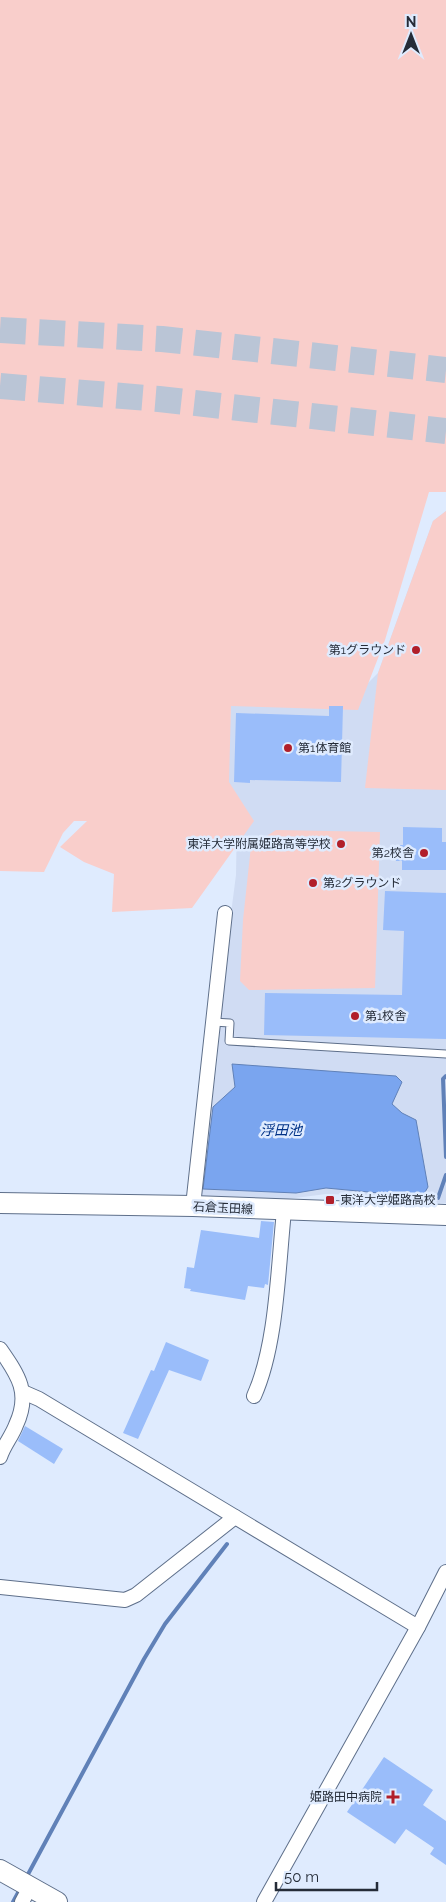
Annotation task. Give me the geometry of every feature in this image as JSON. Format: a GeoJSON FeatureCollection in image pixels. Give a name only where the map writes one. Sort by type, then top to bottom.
{"type":"FeatureCollection","features":[{"type":"Feature","properties":{"kind":"main road","name":"石倉玉田線"},"geometry":{"type":"LineString","coordinates":[[0,1203],[193,1206],[446,1216]]}},
{"type":"Feature","properties":{"kind":"main road"},"geometry":{"type":"LineString","coordinates":[[0,1870],[26,1894],[57,1902]]}},
{"type":"Feature","properties":{"kind":"street"},"geometry":{"type":"LineString","coordinates":[[193,1206],[225,913]]}},
{"type":"Feature","properties":{"kind":"street"},"geometry":{"type":"LineString","coordinates":[[254,1396],[263,1377],[274,1310],[284,1211]]}},
{"type":"Feature","properties":{"kind":"street"},"geometry":{"type":"LineString","coordinates":[[0,1349],[14,1367],[24,1392],[16,1426],[0,1457]]}},
{"type":"Feature","properties":{"kind":"street"},"geometry":{"type":"LineString","coordinates":[[24,1392],[39,1399],[418,1627]]}},
{"type":"Feature","properties":{"kind":"street"},"geometry":{"type":"LineString","coordinates":[[0,1587],[125,1600],[136,1595],[235,1517]]}},
{"type":"Feature","properties":{"kind":"street"},"geometry":{"type":"LineString","coordinates":[[264,1902],[418,1627],[446,1572]]}},
{"type":"Feature","properties":{"kind":"lane"},"geometry":{"type":"LineString","coordinates":[[213,1022],[230,1023],[229,1041],[446,1054]]}},
{"type":"Feature","properties":{"kind":"shaded area"},"geometry":{"type":"Polygon","coordinates":[[[0,0],[446,0],[446,492],[429,492],[385,640],[358,710],[231,706],[229,782],[254,821],[192,908],[112,912],[114,874],[84,862],[60,847],[87,821],[74,821],[63,833],[44,872],[0,871],[0,0]]]}},
{"type":"Feature","properties":{"kind":"shaded area","name":"東洋大学附属姫路高等学校"},"geometry":{"type":"Polygon","coordinates":[[[446,511],[446,1203],[410,1202],[359,1195],[326,1194],[287,1199],[203,1196],[200,1194],[217,1064],[226,952],[236,875],[237,813],[226,787],[231,706],[354,697],[378,673],[433,521],[446,511]]]}},
{"type":"Feature","properties":{"kind":"shaded area","name":"第1グラウンド"},"geometry":{"type":"Polygon","coordinates":[[[446,511],[446,790],[365,788],[378,673],[433,521],[446,511]]]}},
{"type":"Feature","properties":{"kind":"shaded area","name":"第2グラウンド"},"geometry":{"type":"Polygon","coordinates":[[[276,830],[380,832],[375,988],[249,990],[240,981],[243,920],[251,846],[276,830]]]}},
{"type":"Feature","properties":{"kind":"water","name":"浮田池"},"geometry":{"type":"Polygon","coordinates":[[[232,1064],[396,1076],[402,1082],[392,1104],[402,1113],[416,1120],[428,1187],[422,1197],[326,1188],[296,1193],[203,1189],[213,1107],[235,1087],[232,1064]]]}},
{"type":"Feature","properties":{"kind":"building","name":"第1体育館"},"geometry":{"type":"Polygon","coordinates":[[[329,706],[343,706],[341,782],[250,780],[250,783],[234,782],[236,713],[329,716],[329,706]]]}},
{"type":"Feature","properties":{"kind":"building","name":"第2校舎"},"geometry":{"type":"Polygon","coordinates":[[[403,827],[442,828],[442,842],[446,842],[446,870],[402,870],[402,861],[396,861],[396,845],[403,845],[403,827]]]}},
{"type":"Feature","properties":{"kind":"building"},"geometry":{"type":"Polygon","coordinates":[[[385,891],[446,893],[446,1039],[264,1035],[265,993],[402,995],[404,931],[383,930],[385,891]]]}},
{"type":"Feature","properties":{"kind":"building"},"geometry":{"type":"Polygon","coordinates":[[[261,1221],[274,1222],[268,1285],[265,1284],[264,1288],[248,1286],[245,1300],[190,1291],[191,1289],[184,1288],[187,1267],[194,1268],[201,1230],[259,1238],[261,1221]]]}},
{"type":"Feature","properties":{"kind":"building"},"geometry":{"type":"Polygon","coordinates":[[[166,1342],[209,1360],[201,1381],[169,1370],[138,1439],[123,1433],[151,1370],[154,1371],[166,1342]]]}},
{"type":"Feature","properties":{"kind":"building"},"geometry":{"type":"Polygon","coordinates":[[[25,1426],[63,1449],[54,1464],[18,1441],[25,1426]]]}},
{"type":"Feature","properties":{"kind":"building"},"geometry":{"type":"Polygon","coordinates":[[[384,1757],[433,1790],[423,1805],[446,1821],[446,1865],[430,1854],[434,1848],[406,1829],[395,1844],[347,1812],[384,1757]]]}},
{"type":"Feature","properties":{"kind":"waterway"},"geometry":{"type":"LineString","coordinates":[[446,1076],[443,1079],[446,1157]]}},
{"type":"Feature","properties":{"kind":"waterway"},"geometry":{"type":"LineString","coordinates":[[438,1198],[446,1175]]}},
{"type":"Feature","properties":{"kind":"waterway"},"geometry":{"type":"LineString","coordinates":[[26,1878],[144,1659],[165,1624],[227,1544]]}},
{"type":"Feature","properties":{"kind":"waterway"},"geometry":{"type":"LineString","coordinates":[[13,1902],[20,1889]]}},
{"type":"Feature","properties":{"kind":"tunnel"},"geometry":{"type":"LineString","coordinates":[[0,330],[162,339],[446,370]]}},
{"type":"Feature","properties":{"kind":"tunnel"},"geometry":{"type":"LineString","coordinates":[[0,386],[159,399],[446,431]]}},
{"type":"Feature","properties":{"kind":"place","name":"第1グラウンド"},"geometry":{"type":"Point","coordinates":[416,650]}},
{"type":"Feature","properties":{"kind":"place","name":"第1体育館"},"geometry":{"type":"Point","coordinates":[288,748]}},
{"type":"Feature","properties":{"kind":"place","name":"東洋大学附属姫路高等学校"},"geometry":{"type":"Point","coordinates":[341,844]}},
{"type":"Feature","properties":{"kind":"place","name":"第2校舎"},"geometry":{"type":"Point","coordinates":[424,853]}},
{"type":"Feature","properties":{"kind":"place","name":"第2グラウンド"},"geometry":{"type":"Point","coordinates":[313,883]}},
{"type":"Feature","properties":{"kind":"place","name":"第1校舎"},"geometry":{"type":"Point","coordinates":[355,1016]}},
{"type":"Feature","properties":{"kind":"place","name":"東洋大学姫路高校"},"geometry":{"type":"Point","coordinates":[330,1200]}},
{"type":"Feature","properties":{"kind":"place","name":"姫路田中病院"},"geometry":{"type":"Point","coordinates":[393,1797]}}]}
